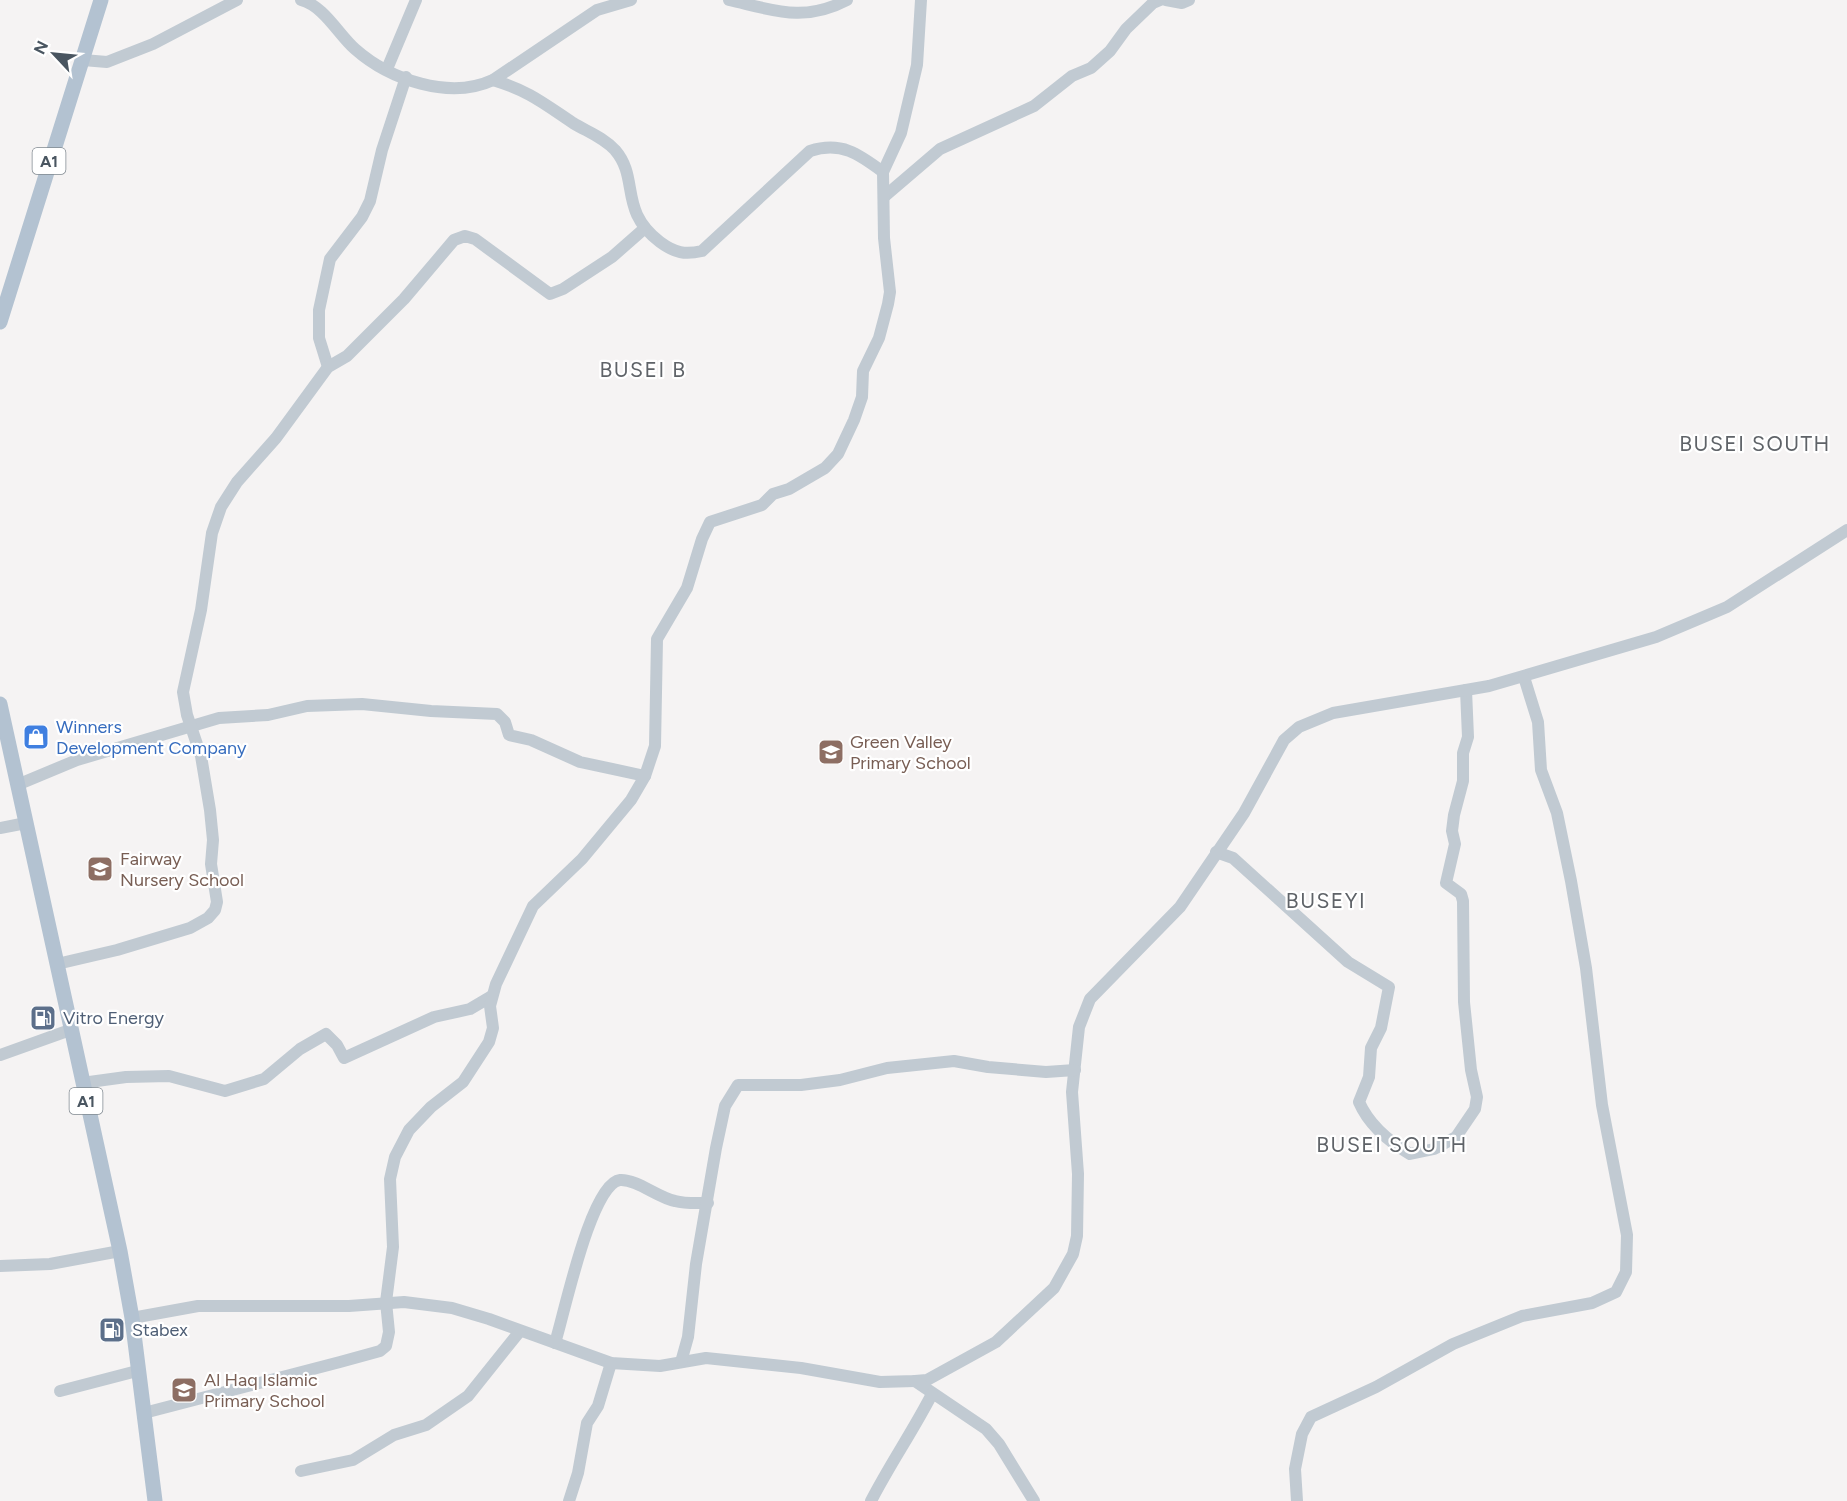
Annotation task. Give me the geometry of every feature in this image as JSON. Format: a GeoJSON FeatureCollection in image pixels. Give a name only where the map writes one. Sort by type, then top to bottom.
{"type":"FeatureCollection","features":[{"type":"Feature","properties":{"kind":"main road","name":"A1"},"geometry":{"type":"LineString","coordinates":[[0,322],[101,0]]}},
{"type":"Feature","properties":{"kind":"main road","name":"A1"},"geometry":{"type":"LineString","coordinates":[[0,704],[120,1251],[132,1318],[155,1501]]}},
{"type":"Feature","properties":{"kind":"street"},"geometry":{"type":"LineString","coordinates":[[83,60],[107,62],[153,44],[237,0]]}},
{"type":"Feature","properties":{"kind":"street"},"geometry":{"type":"LineString","coordinates":[[301,0],[315,7],[354,49],[387,69],[420,84],[454,88],[480,86],[493,80],[597,10],[631,0]]}},
{"type":"Feature","properties":{"kind":"street"},"geometry":{"type":"LineString","coordinates":[[387,69],[416,0]]}},
{"type":"Feature","properties":{"kind":"street"},"geometry":{"type":"LineString","coordinates":[[729,0],[779,12],[807,13],[827,11],[847,0]]}},
{"type":"Feature","properties":{"kind":"street"},"geometry":{"type":"LineString","coordinates":[[144,1413],[380,1351],[389,1340],[386,1302],[393,1247],[390,1179],[393,1163],[409,1130],[432,1107],[463,1082],[489,1042],[493,1028],[490,1006],[492,996],[533,906],[582,859],[631,800],[645,776],[655,746],[657,639],[687,588],[710,522],[762,505],[773,494],[789,489],[825,468],[838,454],[857,413],[862,397],[863,371],[879,338],[890,292],[884,238],[883,172],[901,133],[916,64],[921,0]]}},
{"type":"Feature","properties":{"kind":"street"},"geometry":{"type":"LineString","coordinates":[[885,196],[940,149],[1034,106],[1072,76],[1091,68],[1110,51],[1125,29],[1153,3],[1160,0]]}},
{"type":"Feature","properties":{"kind":"street"},"geometry":{"type":"LineString","coordinates":[[1166,0],[1182,3],[1189,0]]}},
{"type":"Feature","properties":{"kind":"street"},"geometry":{"type":"LineString","coordinates":[[328,367],[319,338],[319,310],[330,259],[362,218],[370,201],[382,150],[406,77]]}},
{"type":"Feature","properties":{"kind":"street"},"geometry":{"type":"LineString","coordinates":[[493,80],[522,89],[574,124],[604,139],[617,153],[625,169],[631,205],[645,228],[668,248],[686,255],[702,251],[810,151],[828,145],[840,147],[865,159],[883,172]]}},
{"type":"Feature","properties":{"kind":"street"},"geometry":{"type":"LineString","coordinates":[[57,964],[117,951],[190,928],[208,918],[215,910],[217,902],[211,864],[213,840],[211,820],[201,756],[183,692],[201,610],[212,533],[221,507],[237,482],[276,438],[328,367],[347,356],[404,299],[454,240],[465,236],[475,238],[550,294],[563,289],[612,257],[645,228]]}},
{"type":"Feature","properties":{"kind":"street"},"geometry":{"type":"LineString","coordinates":[[132,1318],[198,1306],[349,1306],[386,1302],[452,1308],[611,1363],[660,1366],[706,1358],[801,1368],[880,1382],[927,1380],[996,1342],[1040,1304],[1067,1269],[1077,1236],[1078,1174],[1072,1092],[1079,1027],[1090,999],[1180,907],[1244,813],[1284,740],[1299,727],[1333,713],[1466,690],[1524,677],[1656,637],[1727,607],[1847,530]]}},
{"type":"Feature","properties":{"kind":"street"},"geometry":{"type":"LineString","coordinates":[[1297,1501],[1295,1469],[1302,1434],[1311,1417],[1376,1387],[1452,1344],[1512,1320],[1592,1303],[1616,1292],[1626,1272],[1627,1235],[1602,1105],[1586,969],[1571,881],[1557,813],[1541,770],[1538,722],[1524,677]]}},
{"type":"Feature","properties":{"kind":"street"},"geometry":{"type":"LineString","coordinates":[[1216,852],[1233,858],[1348,962],[1389,987],[1381,1028],[1371,1048],[1369,1077],[1359,1102],[1365,1115],[1379,1132],[1410,1154],[1434,1149],[1456,1137],[1475,1109],[1477,1097],[1471,1070],[1464,1002],[1463,901],[1461,894],[1446,883],[1455,844],[1452,831],[1463,781],[1463,753],[1468,737],[1466,690]]}},
{"type":"Feature","properties":{"kind":"street"},"geometry":{"type":"LineString","coordinates":[[17,785],[77,760],[219,718],[268,715],[307,706],[351,704],[497,714],[505,722],[509,735],[531,740],[580,762],[645,776]]}},
{"type":"Feature","properties":{"kind":"street"},"geometry":{"type":"LineString","coordinates":[[0,828],[26,823]]}},
{"type":"Feature","properties":{"kind":"street"},"geometry":{"type":"LineString","coordinates":[[82,1083],[126,1077],[169,1076],[225,1091],[264,1079],[300,1049],[326,1034],[337,1045],[344,1058],[434,1017],[471,1009],[492,996]]}},
{"type":"Feature","properties":{"kind":"street"},"geometry":{"type":"LineString","coordinates":[[0,1055],[70,1030]]}},
{"type":"Feature","properties":{"kind":"street"},"geometry":{"type":"LineString","coordinates":[[681,1362],[688,1337],[696,1264],[725,1106],[738,1085],[777,1087],[811,1084],[840,1080],[887,1068],[954,1061],[988,1067],[1046,1072],[1075,1070]]}},
{"type":"Feature","properties":{"kind":"street"},"geometry":{"type":"LineString","coordinates":[[555,1344],[581,1250],[598,1201],[609,1185],[618,1180],[628,1180],[652,1194],[677,1202],[708,1203]]}},
{"type":"Feature","properties":{"kind":"street"},"geometry":{"type":"LineString","coordinates":[[0,1266],[50,1264],[120,1251]]}},
{"type":"Feature","properties":{"kind":"street"},"geometry":{"type":"LineString","coordinates":[[302,1471],[352,1460],[394,1435],[426,1425],[468,1396],[520,1330]]}},
{"type":"Feature","properties":{"kind":"street"},"geometry":{"type":"LineString","coordinates":[[569,1501],[578,1473],[587,1423],[598,1406],[611,1363]]}},
{"type":"Feature","properties":{"kind":"street"},"geometry":{"type":"LineString","coordinates":[[60,1391],[137,1371]]}},
{"type":"Feature","properties":{"kind":"street"},"geometry":{"type":"LineString","coordinates":[[915,1381],[986,1429],[999,1444],[1034,1501]]}},
{"type":"Feature","properties":{"kind":"street"},"geometry":{"type":"LineString","coordinates":[[870,1501],[896,1452],[912,1432],[932,1394]]}},
{"type":"Feature","properties":{"kind":"place","name":"Winners Development Company"},"geometry":{"type":"Point","coordinates":[36,737]}},
{"type":"Feature","properties":{"kind":"place","name":"Green Valley Primary School"},"geometry":{"type":"Point","coordinates":[831,752]}},
{"type":"Feature","properties":{"kind":"place","name":"Fairway Nursery School"},"geometry":{"type":"Point","coordinates":[100,869]}},
{"type":"Feature","properties":{"kind":"place","name":"Vitro Energy"},"geometry":{"type":"Point","coordinates":[43,1018]}},
{"type":"Feature","properties":{"kind":"place","name":"Stabex"},"geometry":{"type":"Point","coordinates":[112,1330]}},
{"type":"Feature","properties":{"kind":"place","name":"Al Haq Islamic Primary School"},"geometry":{"type":"Point","coordinates":[184,1390]}},
{"type":"Feature","properties":{"kind":"district","name":"BUSEI B"},"geometry":{"type":"Point","coordinates":[643,370]}},
{"type":"Feature","properties":{"kind":"district","name":"BUSEI SOUTH"},"geometry":{"type":"Point","coordinates":[1755,444]}},
{"type":"Feature","properties":{"kind":"district","name":"BUSEYI"},"geometry":{"type":"Point","coordinates":[1326,901]}},
{"type":"Feature","properties":{"kind":"district","name":"BUSEI SOUTH"},"geometry":{"type":"Point","coordinates":[1392,1145]}}]}
